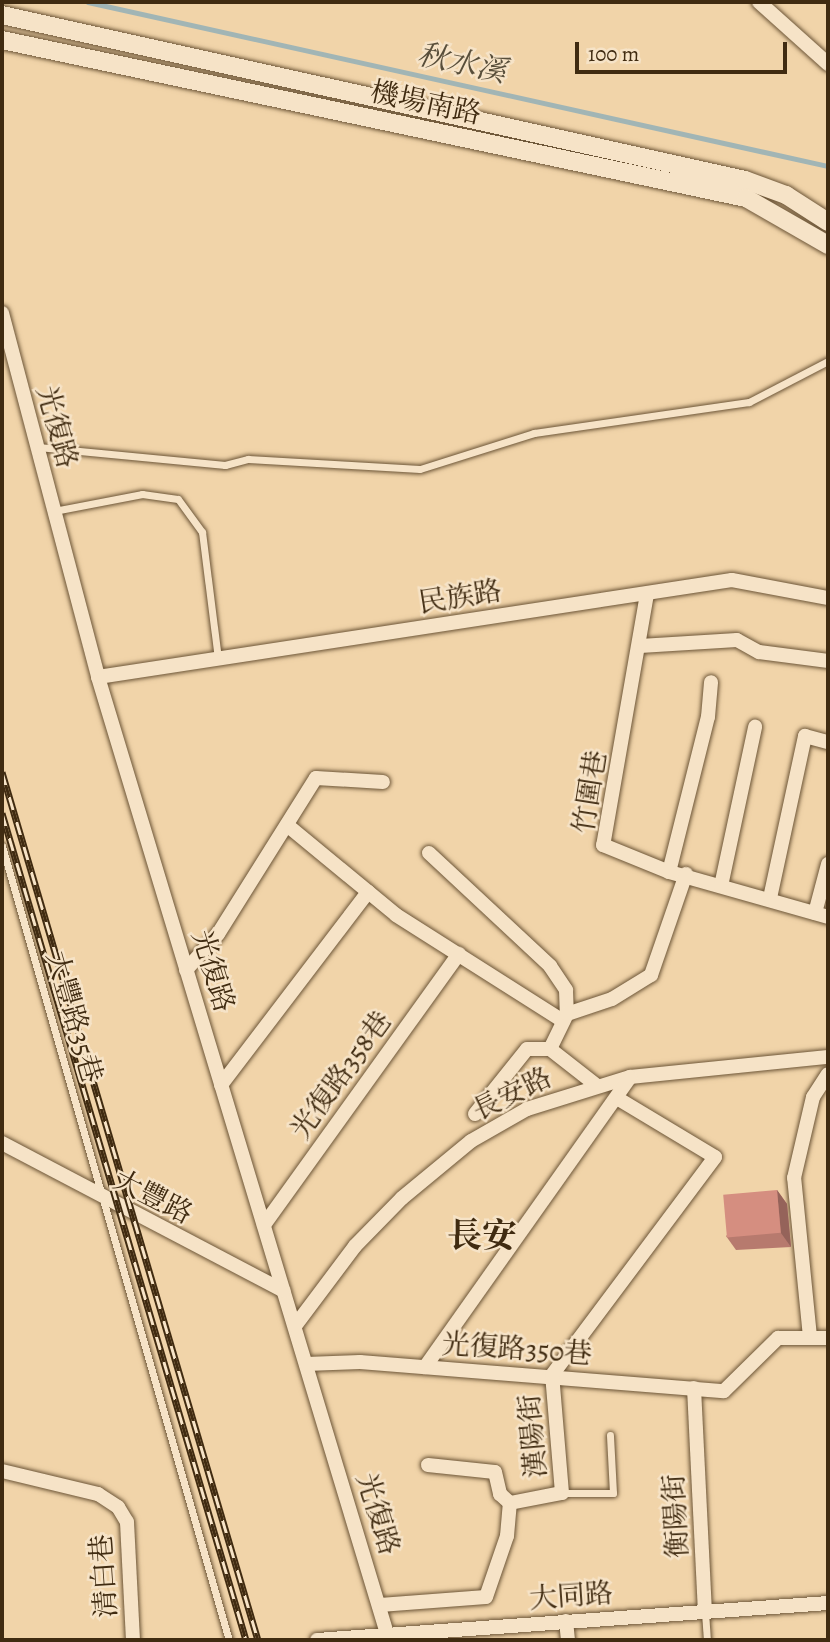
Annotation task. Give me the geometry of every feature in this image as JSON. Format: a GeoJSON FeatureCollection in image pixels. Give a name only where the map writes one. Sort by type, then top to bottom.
{"type":"FeatureCollection","features":[{"type":"Feature","properties":{"kind":"street"},"geometry":{"type":"LineString","coordinates":[[759,2],[828,64]]}},
{"type":"Feature","properties":{"kind":"street","name":"機場南路"},"geometry":{"type":"LineString","coordinates":[[2,15],[745,180],[786,195],[828,222]]}},
{"type":"Feature","properties":{"kind":"street","name":"機場南路"},"geometry":{"type":"LineString","coordinates":[[2,40],[746,198],[828,245]]}},
{"type":"Feature","properties":{"kind":"street","name":"光復路"},"geometry":{"type":"LineString","coordinates":[[2,313],[98,677],[389,1636]]}},
{"type":"Feature","properties":{"kind":"street","name":"民族路"},"geometry":{"type":"LineString","coordinates":[[98,677],[732,580],[828,598]]}},
{"type":"Feature","properties":{"kind":"street","name":"竹圍巷"},"geometry":{"type":"LineString","coordinates":[[647,594],[603,845],[669,872],[686,874],[822,915]]}},
{"type":"Feature","properties":{"kind":"street"},"geometry":{"type":"LineString","coordinates":[[640,646],[737,640],[759,652],[828,661]]}},
{"type":"Feature","properties":{"kind":"street"},"geometry":{"type":"LineString","coordinates":[[669,872],[711,682]]}},
{"type":"Feature","properties":{"kind":"street"},"geometry":{"type":"LineString","coordinates":[[721,886],[755,727]]}},
{"type":"Feature","properties":{"kind":"street"},"geometry":{"type":"LineString","coordinates":[[770,898],[805,736],[828,742]]}},
{"type":"Feature","properties":{"kind":"street"},"geometry":{"type":"LineString","coordinates":[[186,970],[218,934],[322,775],[383,782]]}},
{"type":"Feature","properties":{"kind":"street"},"geometry":{"type":"LineString","coordinates":[[287,825],[368,892],[459,954],[565,1018]]}},
{"type":"Feature","properties":{"kind":"street"},"geometry":{"type":"LineString","coordinates":[[429,853],[550,966],[566,990],[565,1018],[550,1049]]}},
{"type":"Feature","properties":{"kind":"street"},"geometry":{"type":"LineString","coordinates":[[822,915],[828,864]]}},
{"type":"Feature","properties":{"kind":"street"},"geometry":{"type":"LineString","coordinates":[[565,1018],[612,999],[651,975],[686,874]]}},
{"type":"Feature","properties":{"kind":"street"},"geometry":{"type":"LineString","coordinates":[[222,1085],[368,892]]}},
{"type":"Feature","properties":{"kind":"street","name":"光復路358巷"},"geometry":{"type":"LineString","coordinates":[[264,1225],[459,954]]}},
{"type":"Feature","properties":{"kind":"street"},"geometry":{"type":"LineString","coordinates":[[475,1114],[527,1049],[550,1049],[596,1085]]}},
{"type":"Feature","properties":{"kind":"street","name":"長安路"},"geometry":{"type":"LineString","coordinates":[[295,1326],[355,1246],[471,1141],[527,1109],[596,1085],[630,1077],[828,1057]]}},
{"type":"Feature","properties":{"kind":"street"},"geometry":{"type":"LineString","coordinates":[[828,1074],[813,1097],[794,1178],[810,1337],[828,1338]]}},
{"type":"Feature","properties":{"kind":"street"},"geometry":{"type":"LineString","coordinates":[[425,1367],[630,1077]]}},
{"type":"Feature","properties":{"kind":"street"},"geometry":{"type":"LineString","coordinates":[[552,1375],[715,1157],[617,1098]]}},
{"type":"Feature","properties":{"kind":"street","name":"大豐路"},"geometry":{"type":"LineString","coordinates":[[2,1143],[105,1200],[284,1291]]}},
{"type":"Feature","properties":{"kind":"street","name":"光復路350巷"},"geometry":{"type":"LineString","coordinates":[[306,1364],[425,1367],[552,1375],[724,1391],[778,1338],[810,1337]]}},
{"type":"Feature","properties":{"kind":"street","name":"漢陽街"},"geometry":{"type":"LineString","coordinates":[[552,1375],[562,1493]]}},
{"type":"Feature","properties":{"kind":"street","name":"衡陽街"},"geometry":{"type":"LineString","coordinates":[[694,1388],[705,1612]]}},
{"type":"Feature","properties":{"kind":"street"},"geometry":{"type":"LineString","coordinates":[[428,1465],[495,1472],[500,1494],[510,1503]]}},
{"type":"Feature","properties":{"kind":"street","name":"清白巷"},"geometry":{"type":"LineString","coordinates":[[2,1471],[98,1494],[118,1507],[127,1522],[134,1640]]}},
{"type":"Feature","properties":{"kind":"street"},"geometry":{"type":"LineString","coordinates":[[510,1503],[562,1493]]}},
{"type":"Feature","properties":{"kind":"street"},"geometry":{"type":"LineString","coordinates":[[380,1605],[486,1597],[504,1548],[510,1503]]}},
{"type":"Feature","properties":{"kind":"street","name":"大同路"},"geometry":{"type":"LineString","coordinates":[[317,1640],[828,1603]]}},
{"type":"Feature","properties":{"kind":"street"},"geometry":{"type":"LineString","coordinates":[[566,1621],[568,1640]]}},
{"type":"Feature","properties":{"kind":"lane"},"geometry":{"type":"LineString","coordinates":[[38,447],[225,465],[248,459],[419,469],[534,433],[749,402],[828,361]]}},
{"type":"Feature","properties":{"kind":"lane"},"geometry":{"type":"LineString","coordinates":[[54,511],[142,494],[178,499],[202,532],[218,659]]}},
{"type":"Feature","properties":{"kind":"lane","name":"大豐路35巷"},"geometry":{"type":"LineString","coordinates":[[2,846],[229,1640]]}},
{"type":"Feature","properties":{"kind":"lane"},"geometry":{"type":"LineString","coordinates":[[562,1493],[613,1493],[610,1435]]}},
{"type":"Feature","properties":{"kind":"lane","name":"衡陽街"},"geometry":{"type":"LineString","coordinates":[[705,1612],[707,1640]]}},
{"type":"Feature","properties":{"kind":"building"},"geometry":{"type":"Polygon","coordinates":[[[777,1190],[781,1233],[727,1238],[723,1195],[777,1190]]]}},
{"type":"Feature","properties":{"kind":"waterway","name":"秋水溪"},"geometry":{"type":"LineString","coordinates":[[88,2],[828,166]]}},
{"type":"Feature","properties":{"kind":"railway"},"geometry":{"type":"LineString","coordinates":[[2,772],[258,1640]]}},
{"type":"Feature","properties":{"kind":"railway"},"geometry":{"type":"LineString","coordinates":[[2,813],[246,1640]]}},
{"type":"Feature","properties":{"kind":"district","name":"長安"},"geometry":{"type":"Point","coordinates":[482,1235]}}]}
